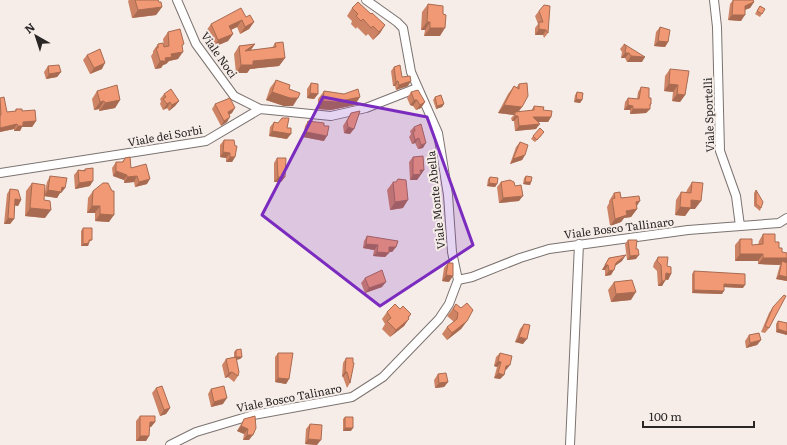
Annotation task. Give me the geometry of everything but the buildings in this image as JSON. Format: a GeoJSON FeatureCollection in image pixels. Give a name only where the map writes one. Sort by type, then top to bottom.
{"type":"FeatureCollection","features":[{"type":"Feature","properties":{"kind":"street","name":"Viale Noci"},"geometry":{"type":"LineString","coordinates":[[177,0],[196,44],[234,96],[260,109]]}},
{"type":"Feature","properties":{"kind":"street","name":"Viale Monte Abella"},"geometry":{"type":"LineString","coordinates":[[366,0],[403,28],[411,72],[441,143],[448,196],[452,252],[458,280]]}},
{"type":"Feature","properties":{"kind":"street","name":"Viale Sportelli"},"geometry":{"type":"LineString","coordinates":[[714,0],[717,27],[720,150],[736,196],[740,226]]}},
{"type":"Feature","properties":{"kind":"street"},"geometry":{"type":"LineString","coordinates":[[260,109],[331,116],[366,108],[417,88]]}},
{"type":"Feature","properties":{"kind":"street","name":"Viale dei Sorbi"},"geometry":{"type":"LineString","coordinates":[[0,173],[206,141],[260,109]]}},
{"type":"Feature","properties":{"kind":"street","name":"Viale Bosco Tallinaro"},"geometry":{"type":"LineString","coordinates":[[458,280],[472,277],[520,258],[549,249],[579,244],[779,223],[787,218]]}},
{"type":"Feature","properties":{"kind":"street"},"geometry":{"type":"LineString","coordinates":[[570,445],[579,244]]}},
{"type":"Feature","properties":{"kind":"street","name":"Viale Bosco Talinaro"},"geometry":{"type":"LineString","coordinates":[[170,445],[196,432],[253,415],[352,397],[383,377],[439,318],[449,304],[458,280]]}},
{"type":"Feature","properties":{"kind":"highlighted area"},"geometry":{"type":"Polygon","coordinates":[[[323,97],[427,117],[473,245],[380,306],[262,215],[323,97]]]}}]}
